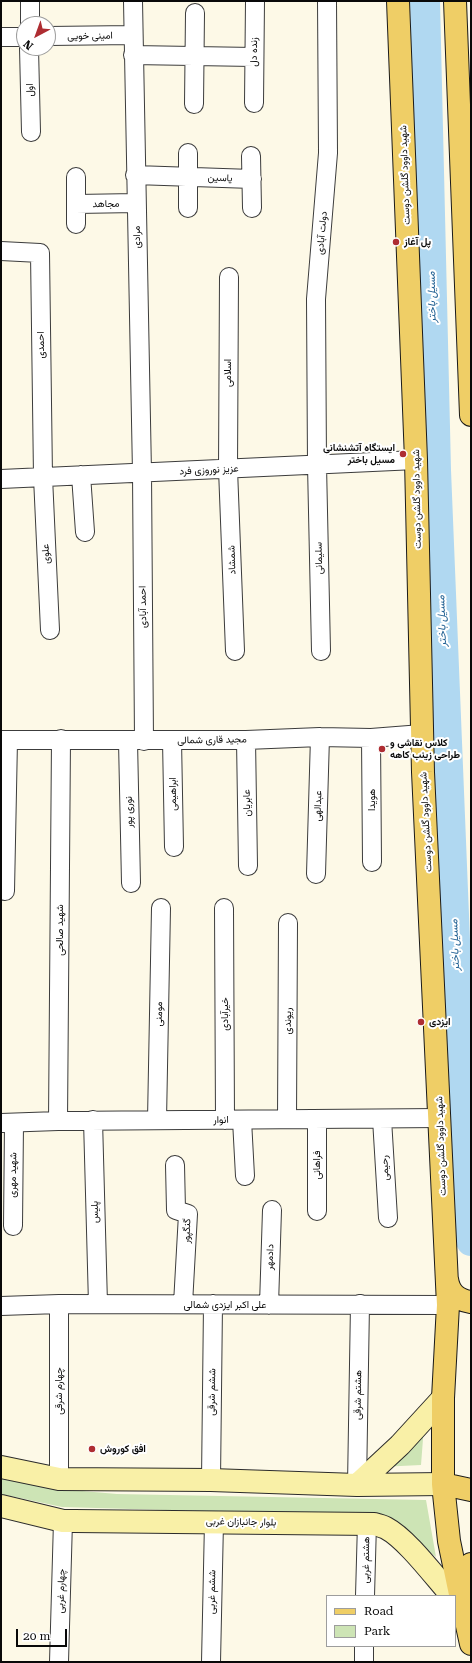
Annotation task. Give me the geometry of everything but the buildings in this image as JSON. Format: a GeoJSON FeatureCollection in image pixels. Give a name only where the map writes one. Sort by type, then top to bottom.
{"type":"FeatureCollection","features":[{"type":"Feature","properties":{"kind":"main road","name":"شهید داوود گلشن دوست"},"geometry":{"type":"LineString","coordinates":[[398,1],[416,460],[422,734],[448,1305],[443,1398],[443,1484],[457,1599],[471,1644]]}},
{"type":"Feature","properties":{"kind":"main road"},"geometry":{"type":"LineString","coordinates":[[455,1],[471,415]]}},
{"type":"Feature","properties":{"kind":"main road"},"geometry":{"type":"LineString","coordinates":[[447,1277],[450,1290],[456,1297],[464,1301],[471,1302]]}},
{"type":"Feature","properties":{"kind":"main road"},"geometry":{"type":"LineString","coordinates":[[357,1485],[400,1445],[443,1398]]}},
{"type":"Feature","properties":{"kind":"main road"},"geometry":{"type":"LineString","coordinates":[[1,1467],[59,1479],[211,1480],[357,1485],[443,1484],[471,1490]]}},
{"type":"Feature","properties":{"kind":"main road","name":"بلوار جانبازان غربی"},"geometry":{"type":"LineString","coordinates":[[1,1506],[63,1521],[367,1523],[386,1528],[396,1536],[453,1595]]}},
{"type":"Feature","properties":{"kind":"main road"},"geometry":{"type":"LineString","coordinates":[[457,1599],[471,1564]]}},
{"type":"Feature","properties":{"kind":"street"},"geometry":{"type":"LineString","coordinates":[[30,1],[30,16]]}},
{"type":"Feature","properties":{"kind":"street","name":"مرادی"},"geometry":{"type":"LineString","coordinates":[[133,1],[132,36],[142,473]]}},
{"type":"Feature","properties":{"kind":"street","name":"زنده دل"},"geometry":{"type":"LineString","coordinates":[[254,103],[255,1]]}},
{"type":"Feature","properties":{"kind":"street","name":"دولت آبادی"},"geometry":{"type":"LineString","coordinates":[[317,465],[316,299],[328,154],[327,1]]}},
{"type":"Feature","properties":{"kind":"street"},"geometry":{"type":"LineString","coordinates":[[194,104],[195,13]]}},
{"type":"Feature","properties":{"kind":"street","name":"امینی خویی"},"geometry":{"type":"LineString","coordinates":[[56,36],[132,36]]}},
{"type":"Feature","properties":{"kind":"street"},"geometry":{"type":"LineString","coordinates":[[1,37],[16,37]]}},
{"type":"Feature","properties":{"kind":"street"},"geometry":{"type":"LineString","coordinates":[[133,55],[254,57]]}},
{"type":"Feature","properties":{"kind":"street","name":"اول"},"geometry":{"type":"LineString","coordinates":[[29,56],[31,132]]}},
{"type":"Feature","properties":{"kind":"street"},"geometry":{"type":"LineString","coordinates":[[188,153],[188,208]]}},
{"type":"Feature","properties":{"kind":"street"},"geometry":{"type":"LineString","coordinates":[[251,156],[252,208]]}},
{"type":"Feature","properties":{"kind":"street","name":"یاسین"},"geometry":{"type":"LineString","coordinates":[[135,175],[252,179]]}},
{"type":"Feature","properties":{"kind":"street"},"geometry":{"type":"LineString","coordinates":[[76,177],[76,224]]}},
{"type":"Feature","properties":{"kind":"street","name":"مجاهد"},"geometry":{"type":"LineString","coordinates":[[76,204],[136,204]]}},
{"type":"Feature","properties":{"kind":"street","name":"احمدی"},"geometry":{"type":"LineString","coordinates":[[1,251],[40,253],[43,477]]}},
{"type":"Feature","properties":{"kind":"street","name":"اسلامی"},"geometry":{"type":"LineString","coordinates":[[228,469],[229,277]]}},
{"type":"Feature","properties":{"kind":"street","name":"عزیز نوروزی فرد"},"geometry":{"type":"LineString","coordinates":[[1,479],[416,460]]}},
{"type":"Feature","properties":{"kind":"street","name":"سلیمانی"},"geometry":{"type":"LineString","coordinates":[[317,465],[321,651]]}},
{"type":"Feature","properties":{"kind":"street","name":"شمشاد"},"geometry":{"type":"LineString","coordinates":[[228,469],[235,651]]}},
{"type":"Feature","properties":{"kind":"street","name":"احمد آبادی"},"geometry":{"type":"LineString","coordinates":[[136,740],[142,473]]}},
{"type":"Feature","properties":{"kind":"street"},"geometry":{"type":"LineString","coordinates":[[81,475],[85,532]]}},
{"type":"Feature","properties":{"kind":"street","name":"علوی"},"geometry":{"type":"LineString","coordinates":[[43,477],[50,630]]}},
{"type":"Feature","properties":{"kind":"street","name":"مجید قاری شمالی"},"geometry":{"type":"LineString","coordinates":[[4,740],[246,740],[320,737],[371,738],[422,734]]}},
{"type":"Feature","properties":{"kind":"street","name":"عبدالهی"},"geometry":{"type":"LineString","coordinates":[[316,874],[320,737]]}},
{"type":"Feature","properties":{"kind":"street","name":"هویدا"},"geometry":{"type":"LineString","coordinates":[[371,738],[372,862]]}},
{"type":"Feature","properties":{"kind":"street","name":"شهید صالحی"},"geometry":{"type":"LineString","coordinates":[[58,1121],[61,739]]}},
{"type":"Feature","properties":{"kind":"street"},"geometry":{"type":"LineString","coordinates":[[4,740],[5,891]]}},
{"type":"Feature","properties":{"kind":"street","name":"نوری پور"},"geometry":{"type":"LineString","coordinates":[[131,883],[136,740]]}},
{"type":"Feature","properties":{"kind":"street","name":"ابراهیمی"},"geometry":{"type":"LineString","coordinates":[[172,740],[174,847]]}},
{"type":"Feature","properties":{"kind":"street","name":"عابریان"},"geometry":{"type":"LineString","coordinates":[[246,740],[248,866]]}},
{"type":"Feature","properties":{"kind":"street","name":"مومنی"},"geometry":{"type":"LineString","coordinates":[[157,1120],[161,908]]}},
{"type":"Feature","properties":{"kind":"street","name":"خیرآبادی"},"geometry":{"type":"LineString","coordinates":[[224,908],[233,1120],[245,1176]]}},
{"type":"Feature","properties":{"kind":"street","name":"ریوندی"},"geometry":{"type":"LineString","coordinates":[[287,1119],[288,923]]}},
{"type":"Feature","properties":{"kind":"street","name":"انوار"},"geometry":{"type":"LineString","coordinates":[[7,1123],[93,1120],[440,1118]]}},
{"type":"Feature","properties":{"kind":"street","name":"فراهانی"},"geometry":{"type":"LineString","coordinates":[[317,1119],[317,1211]]}},
{"type":"Feature","properties":{"kind":"street","name":"رحیمی"},"geometry":{"type":"LineString","coordinates":[[382,1119],[388,1218]]}},
{"type":"Feature","properties":{"kind":"street","name":"پلیس"},"geometry":{"type":"LineString","coordinates":[[93,1120],[98,1304]]}},
{"type":"Feature","properties":{"kind":"street","name":"شهید مهری"},"geometry":{"type":"LineString","coordinates":[[7,1123],[13,1226]]}},
{"type":"Feature","properties":{"kind":"street","name":"گنگپور"},"geometry":{"type":"LineString","coordinates":[[175,1165],[176,1210],[188,1214],[183,1304]]}},
{"type":"Feature","properties":{"kind":"street","name":"دادمهر"},"geometry":{"type":"LineString","coordinates":[[268,1305],[272,1210]]}},
{"type":"Feature","properties":{"kind":"street","name":"علی اکبر ایزدی شمالی"},"geometry":{"type":"LineString","coordinates":[[1,1306],[59,1304],[448,1305]]}},
{"type":"Feature","properties":{"kind":"street","name":"چهارم شرقی"},"geometry":{"type":"LineString","coordinates":[[59,1304],[59,1479]]}},
{"type":"Feature","properties":{"kind":"street","name":"ششم شرقی"},"geometry":{"type":"LineString","coordinates":[[211,1480],[213,1304]]}},
{"type":"Feature","properties":{"kind":"street","name":"هشتم شرقی"},"geometry":{"type":"LineString","coordinates":[[357,1485],[360,1304]]}},
{"type":"Feature","properties":{"kind":"street","name":"چهارم غربی"},"geometry":{"type":"LineString","coordinates":[[58,1662],[63,1521]]}},
{"type":"Feature","properties":{"kind":"street","name":"ششم غربی"},"geometry":{"type":"LineString","coordinates":[[211,1662],[214,1522]]}},
{"type":"Feature","properties":{"kind":"street","name":"هشتم غربی"},"geometry":{"type":"LineString","coordinates":[[365,1595],[367,1523]]}},
{"type":"Feature","properties":{"kind":"street"},"geometry":{"type":"LineString","coordinates":[[364,1647],[364,1662]]}},
{"type":"Feature","properties":{"kind":"green space"},"geometry":{"type":"Polygon","coordinates":[[[424,1426],[421,1465],[380,1467],[409,1452],[424,1426]]]}},
{"type":"Feature","properties":{"kind":"green space"},"geometry":{"type":"Polygon","coordinates":[[[1,1477],[59,1489],[117,1494],[426,1500],[436,1557],[403,1530],[235,1512],[62,1507],[1,1494],[1,1477]]]}},
{"type":"Feature","properties":{"kind":"waterway","name":"مسیل باختر"},"geometry":{"type":"LineString","coordinates":[[425,1],[436,470],[458,1014],[471,1241]]}},
{"type":"Feature","properties":{"kind":"place","name":"پل آغاز"},"geometry":{"type":"Point","coordinates":[396,242]}},
{"type":"Feature","properties":{"kind":"place","name":"ایستگاه آتشنشانی مسیل باختر"},"geometry":{"type":"Point","coordinates":[403,454]}},
{"type":"Feature","properties":{"kind":"place","name":"کلاس نقاشی و طراحی زینب کاهه"},"geometry":{"type":"Point","coordinates":[382,749]}},
{"type":"Feature","properties":{"kind":"place","name":"ایزدی"},"geometry":{"type":"Point","coordinates":[421,1022]}},
{"type":"Feature","properties":{"kind":"place","name":"افق کوروش"},"geometry":{"type":"Point","coordinates":[92,1449]}}]}
